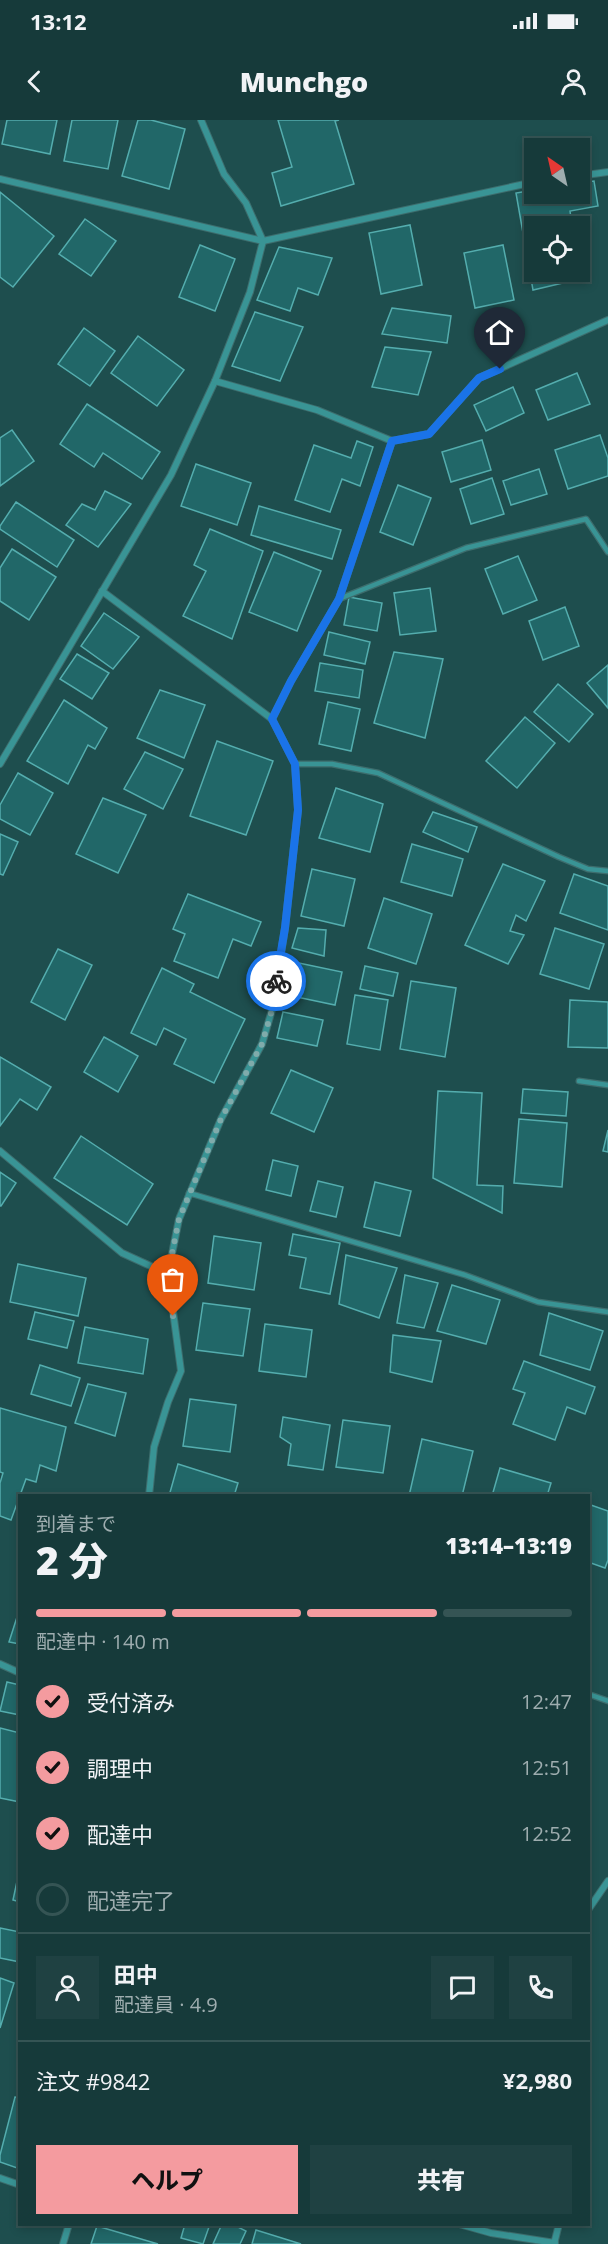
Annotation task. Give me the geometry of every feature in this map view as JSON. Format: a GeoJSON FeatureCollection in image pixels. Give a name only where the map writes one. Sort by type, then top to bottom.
{"type":"FeatureCollection","features":[{"type":"Feature","properties":{"kind":"street"},"geometry":{"type":"LineString","coordinates":[[0,764],[171,475],[215,381],[250,292],[263,241],[246,203],[224,174],[201,120]]}},
{"type":"Feature","properties":{"kind":"street"},"geometry":{"type":"LineString","coordinates":[[590,174],[608,172]]}},
{"type":"Feature","properties":{"kind":"street"},"geometry":{"type":"LineString","coordinates":[[0,179],[263,241],[524,184]]}},
{"type":"Feature","properties":{"kind":"street"},"geometry":{"type":"LineString","coordinates":[[215,381],[317,410],[392,441],[429,434],[479,378],[608,320]]}},
{"type":"Feature","properties":{"kind":"street"},"geometry":{"type":"LineString","coordinates":[[272,719],[291,681],[339,599],[392,441]]}},
{"type":"Feature","properties":{"kind":"street"},"geometry":{"type":"LineString","coordinates":[[102,591],[272,719],[295,764],[298,810],[285,928],[272,1010],[262,1044],[221,1119],[179,1219],[168,1274],[181,1371],[168,1402],[154,1447],[149,1494]]}},
{"type":"Feature","properties":{"kind":"street"},"geometry":{"type":"LineString","coordinates":[[0,1151],[122,1253],[168,1274]]}},
{"type":"Feature","properties":{"kind":"street"},"geometry":{"type":"LineString","coordinates":[[0,1664],[18,1672]]}},
{"type":"Feature","properties":{"kind":"street"},"geometry":{"type":"LineString","coordinates":[[590,1907],[608,1881]]}},
{"type":"Feature","properties":{"kind":"street"},"geometry":{"type":"LineString","coordinates":[[0,2178],[18,2184]]}},
{"type":"Feature","properties":{"kind":"street"},"geometry":{"type":"LineString","coordinates":[[63,2244],[68,2226]]}},
{"type":"Feature","properties":{"kind":"street"},"geometry":{"type":"LineString","coordinates":[[466,2226],[491,2233],[555,2243],[559,2226]]}},
{"type":"Feature","properties":{"kind":"lane"},"geometry":{"type":"LineString","coordinates":[[339,599],[466,548],[586,519],[608,552]]}},
{"type":"Feature","properties":{"kind":"lane"},"geometry":{"type":"LineString","coordinates":[[295,764],[332,765],[378,773],[559,857],[588,869],[608,871]]}},
{"type":"Feature","properties":{"kind":"lane"},"geometry":{"type":"LineString","coordinates":[[579,1081],[608,1085]]}},
{"type":"Feature","properties":{"kind":"lane"},"geometry":{"type":"LineString","coordinates":[[189,1193],[465,1275],[538,1302],[608,1312]]}},
{"type":"Feature","properties":{"kind":"lane"},"geometry":{"type":"LineString","coordinates":[[590,1695],[608,1701]]}},
{"type":"Feature","properties":{"kind":"building"},"geometry":{"type":"Polygon","coordinates":[[[7,120],[57,120],[50,154],[2,144],[7,120]]]}},
{"type":"Feature","properties":{"kind":"building"},"geometry":{"type":"Polygon","coordinates":[[[72,120],[118,120],[108,169],[64,161],[72,120]]]}},
{"type":"Feature","properties":{"kind":"building"},"geometry":{"type":"Polygon","coordinates":[[[138,120],[151,120],[185,129],[169,189],[122,176],[138,120]]]}},
{"type":"Feature","properties":{"kind":"building"},"geometry":{"type":"Polygon","coordinates":[[[278,120],[339,120],[335,121],[354,184],[281,206],[272,173],[292,167],[278,120]]]}},
{"type":"Feature","properties":{"kind":"building"},"geometry":{"type":"Polygon","coordinates":[[[594,181],[598,206],[570,211],[571,216],[524,216],[524,239],[516,193],[524,192],[524,204],[590,204],[590,182],[594,181]]]}},
{"type":"Feature","properties":{"kind":"building"},"geometry":{"type":"Polygon","coordinates":[[[0,192],[54,236],[13,287],[0,277],[0,192]]]}},
{"type":"Feature","properties":{"kind":"building"},"geometry":{"type":"Polygon","coordinates":[[[85,219],[116,241],[91,276],[59,254],[85,219]]]}},
{"type":"Feature","properties":{"kind":"building"},"geometry":{"type":"Polygon","coordinates":[[[410,225],[422,285],[381,294],[369,233],[410,225]]]}},
{"type":"Feature","properties":{"kind":"building"},"geometry":{"type":"Polygon","coordinates":[[[200,245],[235,259],[215,311],[179,297],[200,245]]]}},
{"type":"Feature","properties":{"kind":"building"},"geometry":{"type":"Polygon","coordinates":[[[503,245],[514,300],[475,308],[464,253],[503,245]]]}},
{"type":"Feature","properties":{"kind":"building"},"geometry":{"type":"Polygon","coordinates":[[[279,247],[332,258],[318,295],[298,288],[290,311],[257,300],[279,247]]]}},
{"type":"Feature","properties":{"kind":"building"},"geometry":{"type":"Polygon","coordinates":[[[532,282],[567,282],[533,290],[532,282]]]}},
{"type":"Feature","properties":{"kind":"building"},"geometry":{"type":"Polygon","coordinates":[[[392,308],[451,316],[447,343],[382,334],[392,308]]]}},
{"type":"Feature","properties":{"kind":"building"},"geometry":{"type":"Polygon","coordinates":[[[255,312],[303,327],[280,381],[232,366],[255,312]]]}},
{"type":"Feature","properties":{"kind":"building"},"geometry":{"type":"Polygon","coordinates":[[[84,328],[115,351],[90,386],[58,364],[84,328]]]}},
{"type":"Feature","properties":{"kind":"building"},"geometry":{"type":"Polygon","coordinates":[[[138,336],[184,370],[157,406],[111,373],[138,336]]]}},
{"type":"Feature","properties":{"kind":"building"},"geometry":{"type":"Polygon","coordinates":[[[385,347],[431,352],[418,395],[372,387],[385,347]]]}},
{"type":"Feature","properties":{"kind":"building"},"geometry":{"type":"Polygon","coordinates":[[[577,373],[590,404],[548,420],[536,390],[577,373]]]}},
{"type":"Feature","properties":{"kind":"building"},"geometry":{"type":"Polygon","coordinates":[[[513,387],[524,413],[486,431],[474,405],[513,387]]]}},
{"type":"Feature","properties":{"kind":"building"},"geometry":{"type":"Polygon","coordinates":[[[87,404],[160,452],[142,479],[103,453],[94,467],[60,444],[87,404]]]}},
{"type":"Feature","properties":{"kind":"building"},"geometry":{"type":"Polygon","coordinates":[[[12,430],[34,461],[0,486],[0,438],[12,430]]]}},
{"type":"Feature","properties":{"kind":"building"},"geometry":{"type":"Polygon","coordinates":[[[600,435],[608,458],[608,476],[568,489],[555,450],[600,435]]]}},
{"type":"Feature","properties":{"kind":"building"},"geometry":{"type":"Polygon","coordinates":[[[482,440],[491,470],[451,482],[442,452],[482,440]]]}},
{"type":"Feature","properties":{"kind":"building"},"geometry":{"type":"Polygon","coordinates":[[[357,441],[373,447],[360,486],[342,479],[330,512],[295,500],[314,445],[351,458],[357,441]]]}},
{"type":"Feature","properties":{"kind":"building"},"geometry":{"type":"Polygon","coordinates":[[[196,464],[251,483],[237,525],[181,506],[196,464]]]}},
{"type":"Feature","properties":{"kind":"building"},"geometry":{"type":"Polygon","coordinates":[[[539,469],[547,494],[511,505],[503,481],[539,469]]]}},
{"type":"Feature","properties":{"kind":"building"},"geometry":{"type":"Polygon","coordinates":[[[492,478],[504,514],[471,524],[460,489],[492,478]]]}},
{"type":"Feature","properties":{"kind":"building"},"geometry":{"type":"Polygon","coordinates":[[[398,485],[431,498],[413,545],[380,532],[398,485]]]}},
{"type":"Feature","properties":{"kind":"building"},"geometry":{"type":"Polygon","coordinates":[[[105,491],[131,504],[98,547],[66,525],[82,504],[95,510],[105,491]]]}},
{"type":"Feature","properties":{"kind":"building"},"geometry":{"type":"Polygon","coordinates":[[[16,502],[74,540],[57,567],[0,529],[16,502]]]}},
{"type":"Feature","properties":{"kind":"building"},"geometry":{"type":"Polygon","coordinates":[[[259,506],[341,530],[332,559],[251,535],[259,506]]]}},
{"type":"Feature","properties":{"kind":"building"},"geometry":{"type":"Polygon","coordinates":[[[210,529],[263,551],[232,639],[183,616],[206,571],[194,565],[210,529]]]}},
{"type":"Feature","properties":{"kind":"building"},"geometry":{"type":"Polygon","coordinates":[[[12,549],[56,577],[29,620],[0,601],[0,568],[12,549]]]}},
{"type":"Feature","properties":{"kind":"building"},"geometry":{"type":"Polygon","coordinates":[[[274,552],[321,571],[297,631],[249,612],[274,552]]]}},
{"type":"Feature","properties":{"kind":"building"},"geometry":{"type":"Polygon","coordinates":[[[518,556],[537,600],[503,614],[485,569],[518,556]]]}},
{"type":"Feature","properties":{"kind":"building"},"geometry":{"type":"Polygon","coordinates":[[[430,588],[436,631],[400,635],[394,593],[430,588]]]}},
{"type":"Feature","properties":{"kind":"building"},"geometry":{"type":"Polygon","coordinates":[[[349,597],[382,603],[377,631],[344,625],[349,597]]]}},
{"type":"Feature","properties":{"kind":"building"},"geometry":{"type":"Polygon","coordinates":[[[565,607],[579,646],[543,660],[529,621],[565,607]]]}},
{"type":"Feature","properties":{"kind":"building"},"geometry":{"type":"Polygon","coordinates":[[[104,613],[139,637],[113,669],[81,646],[104,613]]]}},
{"type":"Feature","properties":{"kind":"building"},"geometry":{"type":"Polygon","coordinates":[[[329,632],[370,642],[365,664],[324,655],[329,632]]]}},
{"type":"Feature","properties":{"kind":"building"},"geometry":{"type":"Polygon","coordinates":[[[394,652],[443,659],[425,738],[374,723],[394,652]]]}},
{"type":"Feature","properties":{"kind":"building"},"geometry":{"type":"Polygon","coordinates":[[[77,654],[109,673],[92,699],[60,679],[77,654]]]}},
{"type":"Feature","properties":{"kind":"building"},"geometry":{"type":"Polygon","coordinates":[[[320,663],[363,670],[359,698],[315,691],[320,663]]]}},
{"type":"Feature","properties":{"kind":"building"},"geometry":{"type":"Polygon","coordinates":[[[608,665],[608,708],[587,683],[608,665]]]}},
{"type":"Feature","properties":{"kind":"building"},"geometry":{"type":"Polygon","coordinates":[[[558,684],[593,714],[569,742],[534,712],[558,684]]]}},
{"type":"Feature","properties":{"kind":"building"},"geometry":{"type":"Polygon","coordinates":[[[160,690],[205,705],[184,758],[137,738],[160,690]]]}},
{"type":"Feature","properties":{"kind":"building"},"geometry":{"type":"Polygon","coordinates":[[[64,700],[107,728],[95,749],[88,745],[68,784],[27,761],[64,700]]]}},
{"type":"Feature","properties":{"kind":"building"},"geometry":{"type":"Polygon","coordinates":[[[328,702],[360,709],[351,751],[319,744],[328,702]]]}},
{"type":"Feature","properties":{"kind":"building"},"geometry":{"type":"Polygon","coordinates":[[[525,717],[555,743],[517,788],[486,761],[525,717]]]}},
{"type":"Feature","properties":{"kind":"building"},"geometry":{"type":"Polygon","coordinates":[[[217,741],[273,761],[246,835],[190,816],[217,741]]]}},
{"type":"Feature","properties":{"kind":"building"},"geometry":{"type":"Polygon","coordinates":[[[145,752],[183,769],[163,809],[124,789],[145,752]]]}},
{"type":"Feature","properties":{"kind":"building"},"geometry":{"type":"Polygon","coordinates":[[[18,773],[53,793],[30,835],[0,819],[0,805],[18,773]]]}},
{"type":"Feature","properties":{"kind":"building"},"geometry":{"type":"Polygon","coordinates":[[[336,788],[383,804],[370,852],[319,838],[336,788]]]}},
{"type":"Feature","properties":{"kind":"building"},"geometry":{"type":"Polygon","coordinates":[[[103,798],[146,815],[118,873],[76,854],[103,798]]]}},
{"type":"Feature","properties":{"kind":"building"},"geometry":{"type":"Polygon","coordinates":[[[433,812],[477,827],[468,852],[423,832],[433,812]]]}},
{"type":"Feature","properties":{"kind":"building"},"geometry":{"type":"Polygon","coordinates":[[[0,834],[18,842],[3,875],[0,874],[0,834]]]}},
{"type":"Feature","properties":{"kind":"building"},"geometry":{"type":"Polygon","coordinates":[[[412,844],[463,859],[452,896],[401,882],[412,844]]]}},
{"type":"Feature","properties":{"kind":"building"},"geometry":{"type":"Polygon","coordinates":[[[503,864],[545,881],[526,921],[516,915],[510,931],[524,935],[508,964],[465,945],[503,864]]]}},
{"type":"Feature","properties":{"kind":"building"},"geometry":{"type":"Polygon","coordinates":[[[312,869],[355,879],[344,926],[301,916],[312,869]]]}},
{"type":"Feature","properties":{"kind":"building"},"geometry":{"type":"Polygon","coordinates":[[[574,874],[608,886],[608,930],[560,913],[574,874]]]}},
{"type":"Feature","properties":{"kind":"building"},"geometry":{"type":"Polygon","coordinates":[[[188,894],[261,922],[251,946],[233,939],[218,978],[174,961],[185,934],[173,929],[188,894]]]}},
{"type":"Feature","properties":{"kind":"building"},"geometry":{"type":"Polygon","coordinates":[[[384,898],[432,914],[416,964],[368,948],[384,898]]]}},
{"type":"Feature","properties":{"kind":"building"},"geometry":{"type":"Polygon","coordinates":[[[298,928],[326,930],[324,956],[292,948],[298,928]]]}},
{"type":"Feature","properties":{"kind":"building"},"geometry":{"type":"Polygon","coordinates":[[[555,928],[604,944],[589,989],[540,974],[555,928]]]}},
{"type":"Feature","properties":{"kind":"building"},"geometry":{"type":"Polygon","coordinates":[[[58,949],[92,965],[65,1020],[31,1002],[58,949]]]}},
{"type":"Feature","properties":{"kind":"building"},"geometry":{"type":"Polygon","coordinates":[[[294,962],[342,972],[335,1005],[287,995],[294,962]]]}},
{"type":"Feature","properties":{"kind":"building"},"geometry":{"type":"Polygon","coordinates":[[[365,966],[398,973],[393,996],[360,989],[365,966]]]}},
{"type":"Feature","properties":{"kind":"building"},"geometry":{"type":"Polygon","coordinates":[[[162,968],[194,984],[190,992],[245,1019],[214,1083],[174,1064],[186,1039],[164,1028],[156,1045],[131,1033],[162,968]]]}},
{"type":"Feature","properties":{"kind":"building"},"geometry":{"type":"Polygon","coordinates":[[[411,981],[456,988],[445,1057],[400,1049],[411,981]]]}},
{"type":"Feature","properties":{"kind":"building"},"geometry":{"type":"Polygon","coordinates":[[[355,995],[388,1000],[380,1050],[347,1044],[355,995]]]}},
{"type":"Feature","properties":{"kind":"building"},"geometry":{"type":"Polygon","coordinates":[[[570,1000],[608,1002],[608,1048],[568,1047],[570,1000]]]}},
{"type":"Feature","properties":{"kind":"building"},"geometry":{"type":"Polygon","coordinates":[[[283,1012],[323,1020],[317,1046],[277,1038],[283,1012]]]}},
{"type":"Feature","properties":{"kind":"building"},"geometry":{"type":"Polygon","coordinates":[[[104,1037],[138,1056],[118,1092],[84,1072],[104,1037]]]}},
{"type":"Feature","properties":{"kind":"building"},"geometry":{"type":"Polygon","coordinates":[[[0,1057],[51,1087],[37,1110],[20,1099],[0,1126],[0,1057]]]}},
{"type":"Feature","properties":{"kind":"building"},"geometry":{"type":"Polygon","coordinates":[[[291,1070],[333,1088],[314,1132],[271,1113],[291,1070]]]}},
{"type":"Feature","properties":{"kind":"building"},"geometry":{"type":"Polygon","coordinates":[[[523,1089],[568,1092],[566,1116],[521,1113],[523,1089]]]}},
{"type":"Feature","properties":{"kind":"building"},"geometry":{"type":"Polygon","coordinates":[[[438,1091],[482,1093],[477,1185],[503,1186],[502,1213],[433,1178],[438,1091]]]}},
{"type":"Feature","properties":{"kind":"building"},"geometry":{"type":"Polygon","coordinates":[[[519,1119],[567,1123],[562,1187],[514,1183],[519,1119]]]}},
{"type":"Feature","properties":{"kind":"building"},"geometry":{"type":"Polygon","coordinates":[[[608,1130],[608,1152],[603,1151],[608,1130]]]}},
{"type":"Feature","properties":{"kind":"building"},"geometry":{"type":"Polygon","coordinates":[[[81,1136],[153,1184],[127,1225],[54,1178],[81,1136]]]}},
{"type":"Feature","properties":{"kind":"building"},"geometry":{"type":"Polygon","coordinates":[[[273,1160],[298,1166],[291,1196],[266,1190],[273,1160]]]}},
{"type":"Feature","properties":{"kind":"building"},"geometry":{"type":"Polygon","coordinates":[[[0,1172],[16,1183],[1,1206],[0,1206],[0,1172]]]}},
{"type":"Feature","properties":{"kind":"building"},"geometry":{"type":"Polygon","coordinates":[[[318,1181],[343,1187],[336,1217],[310,1211],[318,1181]]]}},
{"type":"Feature","properties":{"kind":"building"},"geometry":{"type":"Polygon","coordinates":[[[375,1182],[411,1191],[400,1236],[364,1227],[375,1182]]]}},
{"type":"Feature","properties":{"kind":"building"},"geometry":{"type":"Polygon","coordinates":[[[293,1234],[340,1243],[330,1294],[300,1288],[306,1258],[289,1255],[293,1234]]]}},
{"type":"Feature","properties":{"kind":"building"},"geometry":{"type":"Polygon","coordinates":[[[214,1236],[261,1243],[254,1290],[208,1283],[214,1236]]]}},
{"type":"Feature","properties":{"kind":"building"},"geometry":{"type":"Polygon","coordinates":[[[346,1255],[397,1268],[379,1318],[339,1304],[346,1255]]]}},
{"type":"Feature","properties":{"kind":"building"},"geometry":{"type":"Polygon","coordinates":[[[18,1264],[86,1278],[78,1316],[10,1302],[18,1264]]]}},
{"type":"Feature","properties":{"kind":"building"},"geometry":{"type":"Polygon","coordinates":[[[405,1275],[438,1283],[424,1328],[397,1323],[405,1275]]]}},
{"type":"Feature","properties":{"kind":"building"},"geometry":{"type":"Polygon","coordinates":[[[452,1285],[500,1300],[486,1344],[437,1331],[452,1285]]]}},
{"type":"Feature","properties":{"kind":"building"},"geometry":{"type":"Polygon","coordinates":[[[203,1303],[250,1309],[243,1356],[196,1350],[203,1303]]]}},
{"type":"Feature","properties":{"kind":"building"},"geometry":{"type":"Polygon","coordinates":[[[35,1312],[74,1321],[67,1348],[28,1339],[35,1312]]]}},
{"type":"Feature","properties":{"kind":"building"},"geometry":{"type":"Polygon","coordinates":[[[549,1313],[603,1331],[590,1370],[540,1355],[549,1313]]]}},
{"type":"Feature","properties":{"kind":"building"},"geometry":{"type":"Polygon","coordinates":[[[265,1324],[312,1330],[306,1377],[259,1371],[265,1324]]]}},
{"type":"Feature","properties":{"kind":"building"},"geometry":{"type":"Polygon","coordinates":[[[85,1327],[148,1339],[143,1374],[78,1363],[85,1327]]]}},
{"type":"Feature","properties":{"kind":"building"},"geometry":{"type":"Polygon","coordinates":[[[393,1335],[441,1341],[432,1382],[390,1372],[393,1335]]]}},
{"type":"Feature","properties":{"kind":"building"},"geometry":{"type":"Polygon","coordinates":[[[524,1361],[595,1387],[585,1414],[567,1407],[555,1440],[513,1424],[525,1393],[513,1389],[524,1361]]]}},
{"type":"Feature","properties":{"kind":"building"},"geometry":{"type":"Polygon","coordinates":[[[40,1365],[80,1378],[71,1406],[31,1394],[40,1365]]]}},
{"type":"Feature","properties":{"kind":"building"},"geometry":{"type":"Polygon","coordinates":[[[88,1384],[126,1393],[115,1436],[75,1423],[88,1384]]]}},
{"type":"Feature","properties":{"kind":"building"},"geometry":{"type":"Polygon","coordinates":[[[190,1399],[236,1405],[230,1452],[183,1446],[190,1399]]]}},
{"type":"Feature","properties":{"kind":"building"},"geometry":{"type":"Polygon","coordinates":[[[0,1408],[66,1427],[56,1471],[40,1465],[36,1482],[26,1479],[21,1494],[18,1494],[11,1520],[0,1516],[0,1483],[3,1473],[0,1472],[0,1408]]]}},
{"type":"Feature","properties":{"kind":"building"},"geometry":{"type":"Polygon","coordinates":[[[283,1417],[330,1425],[323,1470],[288,1465],[291,1444],[280,1437],[283,1417]]]}},
{"type":"Feature","properties":{"kind":"building"},"geometry":{"type":"Polygon","coordinates":[[[343,1420],[390,1426],[383,1473],[336,1467],[343,1420]]]}},
{"type":"Feature","properties":{"kind":"building"},"geometry":{"type":"Polygon","coordinates":[[[422,1439],[473,1451],[462,1494],[409,1494],[422,1439]]]}},
{"type":"Feature","properties":{"kind":"building"},"geometry":{"type":"Polygon","coordinates":[[[178,1464],[238,1483],[235,1494],[170,1494],[178,1464]]]}},
{"type":"Feature","properties":{"kind":"building"},"geometry":{"type":"Polygon","coordinates":[[[500,1468],[551,1483],[548,1494],[493,1494],[500,1468]]]}},
{"type":"Feature","properties":{"kind":"building"},"geometry":{"type":"Polygon","coordinates":[[[590,1505],[608,1511],[608,1560],[605,1568],[590,1563],[590,1505]]]}},
{"type":"Feature","properties":{"kind":"building"},"geometry":{"type":"Polygon","coordinates":[[[18,1614],[18,1644],[9,1642],[18,1614]]]}},
{"type":"Feature","properties":{"kind":"building"},"geometry":{"type":"Polygon","coordinates":[[[7,1682],[18,1685],[18,1715],[0,1711],[7,1682]]]}},
{"type":"Feature","properties":{"kind":"building"},"geometry":{"type":"Polygon","coordinates":[[[0,1728],[18,1732],[18,1802],[0,1798],[0,1728]]]}},
{"type":"Feature","properties":{"kind":"building"},"geometry":{"type":"Polygon","coordinates":[[[18,1877],[18,1901],[13,1900],[18,1877]]]}},
{"type":"Feature","properties":{"kind":"building"},"geometry":{"type":"Polygon","coordinates":[[[0,1928],[18,1932],[18,1962],[0,1958],[0,1928]]]}},
{"type":"Feature","properties":{"kind":"building"},"geometry":{"type":"Polygon","coordinates":[[[0,1978],[14,1983],[0,2028],[0,1978]]]}},
{"type":"Feature","properties":{"kind":"building"},"geometry":{"type":"Polygon","coordinates":[[[15,2097],[18,2098],[18,2168],[0,2162],[15,2097]]]}},
{"type":"Feature","properties":{"kind":"building"},"geometry":{"type":"Polygon","coordinates":[[[97,2226],[158,2244],[91,2244],[97,2226]]]}},
{"type":"Feature","properties":{"kind":"building"},"geometry":{"type":"Polygon","coordinates":[[[184,2226],[209,2226],[203,2244],[181,2238],[184,2226]]]}},
{"type":"Feature","properties":{"kind":"building"},"geometry":{"type":"Polygon","coordinates":[[[221,2226],[236,2226],[246,2231],[240,2244],[213,2244],[221,2226]]]}},
{"type":"Feature","properties":{"kind":"building"},"geometry":{"type":"Polygon","coordinates":[[[256,2230],[301,2244],[252,2244],[256,2230]]]}},
{"type":"Feature","properties":{"kind":"way so far"},"geometry":{"type":"LineString","coordinates":[[173,1316],[168,1274],[179,1219],[221,1119],[262,1044],[272,1010],[276,981]]}},
{"type":"Feature","properties":{"kind":"route"},"geometry":{"type":"LineString","coordinates":[[276,981],[285,928],[298,810],[295,764],[272,719],[291,681],[339,599],[392,441],[429,434],[479,378],[500,369]]}}]}
